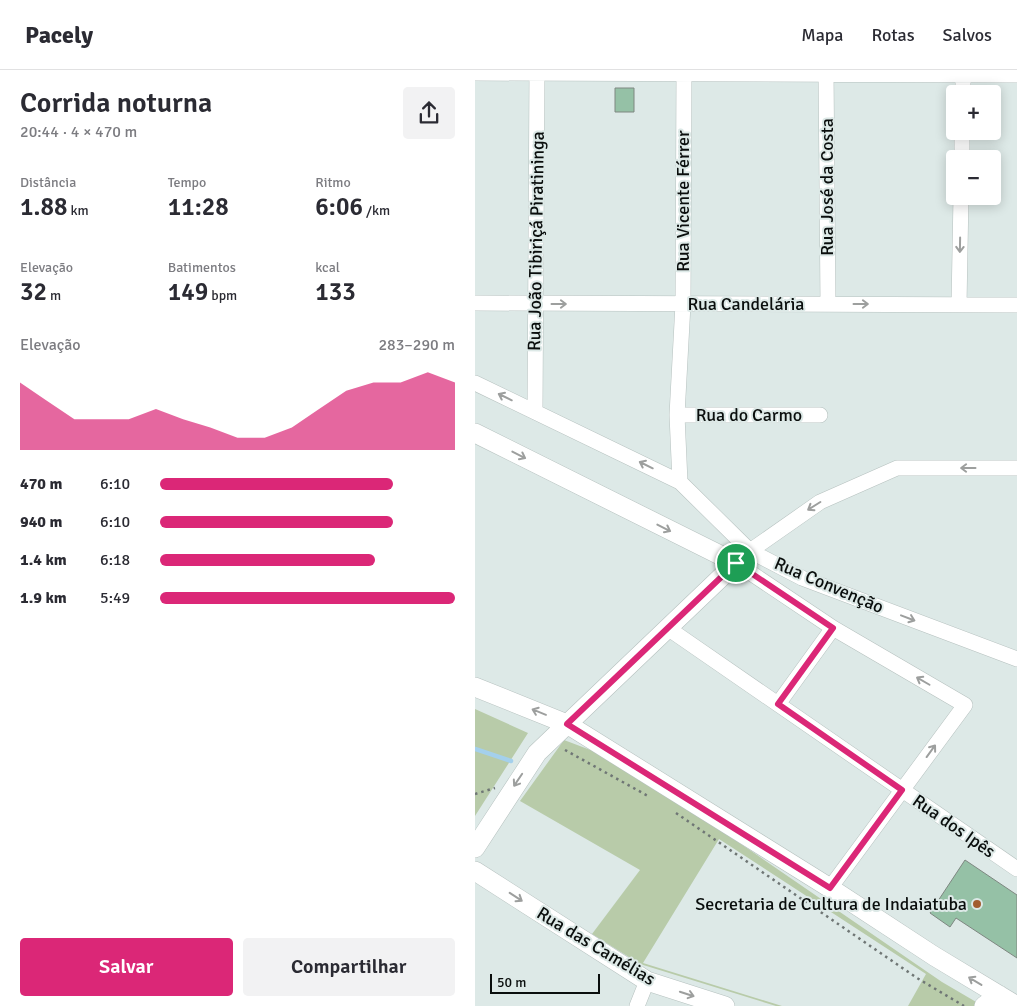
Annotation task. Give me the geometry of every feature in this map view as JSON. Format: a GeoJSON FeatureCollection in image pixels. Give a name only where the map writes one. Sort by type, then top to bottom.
{"type":"FeatureCollection","features":[{"type":"Feature","properties":{"kind":"main road"},"geometry":{"type":"LineString","coordinates":[[475,433],[736,563],[669,629],[542,747],[501,806],[475,848]]}},
{"type":"Feature","properties":{"kind":"main road"},"geometry":{"type":"LineString","coordinates":[[475,687],[567,724],[830,888],[934,956],[991,1001],[1017,1006]]}},
{"type":"Feature","properties":{"kind":"main road","name":"Rua das Camélias"},"geometry":{"type":"LineString","coordinates":[[475,871],[647,981],[725,1006]]}},
{"type":"Feature","properties":{"kind":"street","name":"Rua João Tibiriçá Piratininga"},"geometry":{"type":"LineString","coordinates":[[535,412],[537,72]]}},
{"type":"Feature","properties":{"kind":"street","name":"Rua Vicente Férrer"},"geometry":{"type":"LineString","coordinates":[[680,482],[677,415],[683,304],[684,72]]}},
{"type":"Feature","properties":{"kind":"street"},"geometry":{"type":"LineString","coordinates":[[475,73],[826,72],[1017,75]]}},
{"type":"Feature","properties":{"kind":"street","name":"Rua José da Costa"},"geometry":{"type":"LineString","coordinates":[[826,72],[828,304]]}},
{"type":"Feature","properties":{"kind":"street"},"geometry":{"type":"LineString","coordinates":[[959,305],[961,205]]}},
{"type":"Feature","properties":{"kind":"street","name":"Rua Candelária"},"geometry":{"type":"LineString","coordinates":[[475,303],[1017,305]]}},
{"type":"Feature","properties":{"kind":"street","name":"Rua Convenção"},"geometry":{"type":"LineString","coordinates":[[475,383],[680,482],[750,551],[802,578],[1017,659]]}},
{"type":"Feature","properties":{"kind":"street","name":"Rua do Carmo"},"geometry":{"type":"LineString","coordinates":[[677,415],[820,415]]}},
{"type":"Feature","properties":{"kind":"street"},"geometry":{"type":"LineString","coordinates":[[830,888],[965,705],[833,628],[736,563],[820,502],[897,468],[1017,468]]}},
{"type":"Feature","properties":{"kind":"street"},"geometry":{"type":"LineString","coordinates":[[778,704],[833,628]]}},
{"type":"Feature","properties":{"kind":"street","name":"Rua dos Ipês"},"geometry":{"type":"LineString","coordinates":[[669,629],[1017,869]]}},
{"type":"Feature","properties":{"kind":"street"},"geometry":{"type":"LineString","coordinates":[[637,1006],[647,981]]}},
{"type":"Feature","properties":{"kind":"path"},"geometry":{"type":"LineString","coordinates":[[542,747],[655,800]]}},
{"type":"Feature","properties":{"kind":"path"},"geometry":{"type":"LineString","coordinates":[[671,810],[917,978],[964,1006]]}},
{"type":"Feature","properties":{"kind":"green space"},"geometry":{"type":"Polygon","coordinates":[[[475,709],[528,733],[475,816],[475,709]]]}},
{"type":"Feature","properties":{"kind":"green space"},"geometry":{"type":"Polygon","coordinates":[[[564,740],[601,754],[671,796],[942,982],[983,1006],[908,1006],[926,974],[719,839],[643,963],[782,1006],[776,1006],[640,964],[592,934],[640,870],[520,801],[564,740]]]}},
{"type":"Feature","properties":{"kind":"building"},"geometry":{"type":"Polygon","coordinates":[[[615,88],[634,88],[634,112],[615,112],[615,88]]]}},
{"type":"Feature","properties":{"kind":"building","name":"Secretaria de Cultura de Indaiatuba"},"geometry":{"type":"Polygon","coordinates":[[[965,860],[1017,895],[1017,958],[956,918],[950,927],[930,913],[965,860]]]}},
{"type":"Feature","properties":{"kind":"waterway"},"geometry":{"type":"LineString","coordinates":[[475,749],[511,761]]}},
{"type":"Feature","properties":{"kind":"place","name":"Secretaria de Cultura de Indaiatuba"},"geometry":{"type":"Point","coordinates":[977,904]}},
{"type":"Feature","properties":{"kind":"route"},"geometry":{"type":"LineString","coordinates":[[736,563],[833,628],[778,704],[902,790],[830,888],[567,724],[669,629],[736,563]]}}]}
